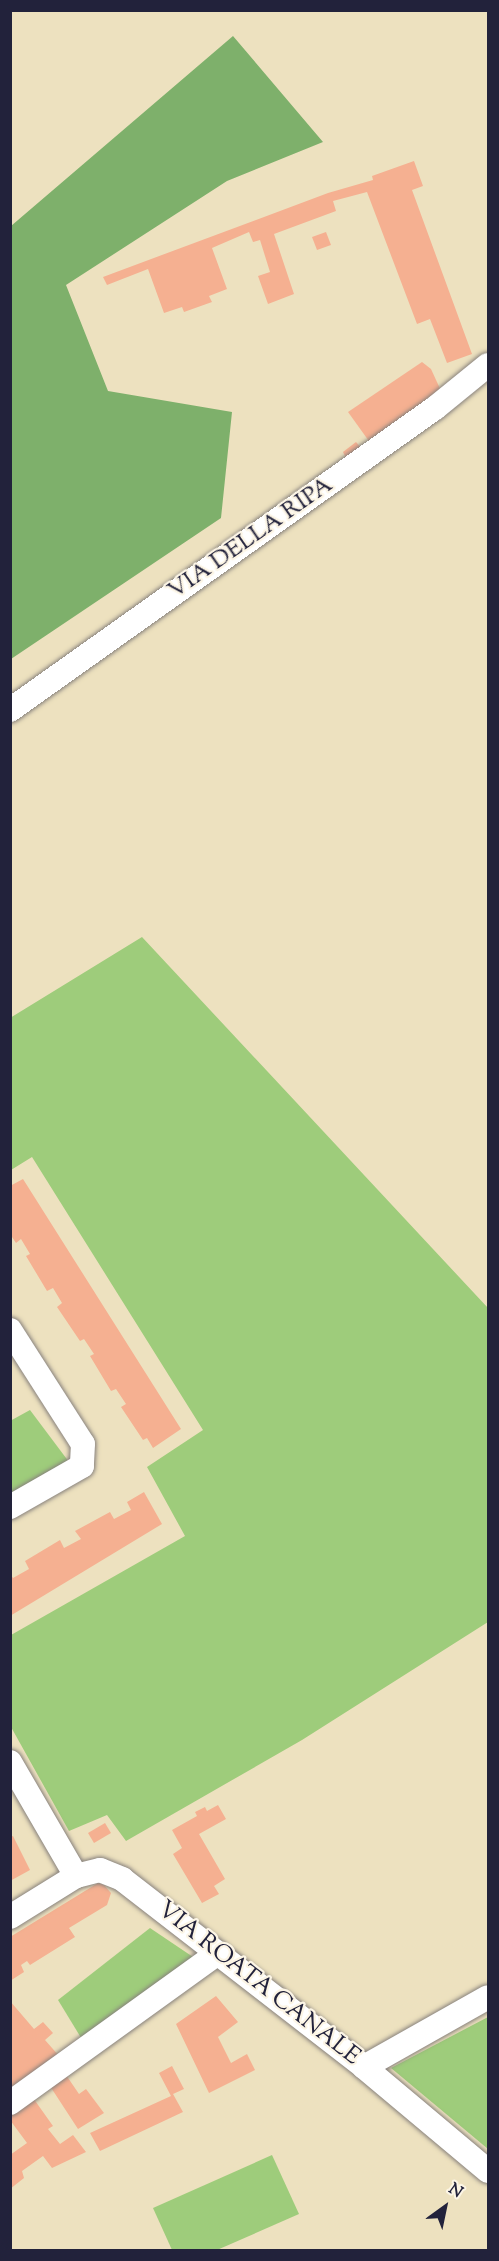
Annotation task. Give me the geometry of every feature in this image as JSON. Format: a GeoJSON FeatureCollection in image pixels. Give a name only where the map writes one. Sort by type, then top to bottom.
{"type":"FeatureCollection","features":[{"type":"Feature","properties":{"kind":"street","name":"VIA DELLA RIPA"},"geometry":{"type":"LineString","coordinates":[[10,710],[435,408],[489,365]]}},
{"type":"Feature","properties":{"kind":"street"},"geometry":{"type":"LineString","coordinates":[[10,1330],[82,1444],[82,1466],[10,1507]]}},
{"type":"Feature","properties":{"kind":"street"},"geometry":{"type":"LineString","coordinates":[[10,1762],[76,1876]]}},
{"type":"Feature","properties":{"kind":"street","name":"VIA ROATA CANALE"},"geometry":{"type":"LineString","coordinates":[[10,1917],[76,1876],[99,1870],[122,1879],[364,2067],[489,2171]]}},
{"type":"Feature","properties":{"kind":"street"},"geometry":{"type":"LineString","coordinates":[[10,2103],[218,1953]]}},
{"type":"Feature","properties":{"kind":"street"},"geometry":{"type":"LineString","coordinates":[[364,2067],[489,1997]]}},
{"type":"Feature","properties":{"kind":"green space"},"geometry":{"type":"Polygon","coordinates":[[[233,36],[323,142],[227,181],[66,285],[108,391],[232,412],[221,518],[11,659],[11,226],[233,36]]]}},
{"type":"Feature","properties":{"kind":"green space"},"geometry":{"type":"Polygon","coordinates":[[[142,937],[488,1308],[488,1622],[302,1740],[126,1841],[107,1815],[69,1831],[11,1727],[11,1635],[185,1536],[147,1467],[203,1430],[32,1157],[11,1170],[10,1018],[142,937]]]}},
{"type":"Feature","properties":{"kind":"green space"},"geometry":{"type":"Polygon","coordinates":[[[30,1410],[69,1462],[10,1497],[10,1421],[30,1410]]]}},
{"type":"Feature","properties":{"kind":"green space"},"geometry":{"type":"Polygon","coordinates":[[[150,1928],[196,1959],[83,2041],[58,2000],[150,1928]]]}},
{"type":"Feature","properties":{"kind":"green space"},"geometry":{"type":"Polygon","coordinates":[[[488,2017],[488,2149],[391,2068],[488,2017]]]}},
{"type":"Feature","properties":{"kind":"green space"},"geometry":{"type":"Polygon","coordinates":[[[272,2155],[299,2214],[217,2250],[172,2250],[153,2208],[272,2155]]]}},
{"type":"Feature","properties":{"kind":"building"},"geometry":{"type":"Polygon","coordinates":[[[414,161],[423,186],[412,190],[472,354],[447,363],[430,319],[417,324],[367,192],[333,201],[336,211],[274,234],[294,294],[268,304],[258,276],[270,272],[260,240],[253,242],[249,232],[212,248],[227,289],[209,296],[212,302],[184,312],[182,307],[164,313],[148,269],[107,285],[103,277],[328,193],[373,180],[372,176],[414,161]]]}},
{"type":"Feature","properties":{"kind":"building"},"geometry":{"type":"Polygon","coordinates":[[[326,232],[331,245],[317,250],[312,237],[326,232]]]}},
{"type":"Feature","properties":{"kind":"building"},"geometry":{"type":"Polygon","coordinates":[[[422,362],[431,369],[442,393],[371,444],[348,412],[422,362]]]}},
{"type":"Feature","properties":{"kind":"building"},"geometry":{"type":"Polygon","coordinates":[[[356,442],[363,450],[347,460],[343,452],[356,442]]]}},
{"type":"Feature","properties":{"kind":"building"},"geometry":{"type":"Polygon","coordinates":[[[23,1179],[181,1429],[153,1448],[147,1438],[143,1440],[121,1407],[126,1404],[116,1389],[111,1391],[90,1356],[94,1354],[84,1339],[80,1341],[57,1307],[62,1303],[53,1288],[47,1291],[26,1256],[30,1254],[21,1239],[16,1243],[10,1234],[10,1186],[23,1179]]]}},
{"type":"Feature","properties":{"kind":"building"},"geometry":{"type":"Polygon","coordinates":[[[144,1492],[162,1524],[10,1616],[10,1574],[13,1578],[29,1569],[25,1561],[60,1540],[64,1548],[81,1539],[75,1531],[110,1512],[114,1519],[131,1510],[127,1502],[144,1492]]]}},
{"type":"Feature","properties":{"kind":"building"},"geometry":{"type":"Polygon","coordinates":[[[218,1805],[226,1819],[199,1834],[225,1879],[214,1886],[219,1894],[202,1903],[173,1854],[182,1848],[172,1830],[197,1816],[195,1812],[205,1807],[207,1811],[218,1805]]]}},
{"type":"Feature","properties":{"kind":"building"},"geometry":{"type":"Polygon","coordinates":[[[105,1823],[111,1833],[94,1843],[88,1833],[105,1823]]]}},
{"type":"Feature","properties":{"kind":"building"},"geometry":{"type":"Polygon","coordinates":[[[13,1836],[30,1870],[10,1881],[10,1837],[13,1836]]]}},
{"type":"Feature","properties":{"kind":"building"},"geometry":{"type":"Polygon","coordinates":[[[98,1883],[104,1885],[111,1893],[107,1905],[69,1928],[75,1937],[30,1965],[27,1961],[21,1965],[24,1972],[10,1981],[10,1937],[98,1883]]]}},
{"type":"Feature","properties":{"kind":"building"},"geometry":{"type":"Polygon","coordinates":[[[216,1996],[238,2022],[218,2037],[231,2063],[247,2054],[255,2070],[209,2093],[176,2024],[216,1996]]]}},
{"type":"Feature","properties":{"kind":"building"},"geometry":{"type":"Polygon","coordinates":[[[10,2001],[34,2029],[43,2022],[53,2033],[45,2040],[60,2057],[10,2095],[10,2001]]]}},
{"type":"Feature","properties":{"kind":"building"},"geometry":{"type":"Polygon","coordinates":[[[172,2066],[184,2089],[173,2094],[183,2112],[100,2151],[90,2133],[171,2096],[159,2073],[172,2066]]]}},
{"type":"Feature","properties":{"kind":"building"},"geometry":{"type":"Polygon","coordinates":[[[64,2072],[79,2094],[86,2089],[104,2113],[78,2129],[48,2083],[64,2072]]]}},
{"type":"Feature","properties":{"kind":"building"},"geometry":{"type":"Polygon","coordinates":[[[31,2095],[53,2126],[48,2129],[60,2144],[73,2135],[86,2152],[52,2168],[43,2156],[22,2171],[24,2178],[10,2189],[10,2155],[27,2143],[10,2120],[10,2110],[31,2095]]]}}]}
